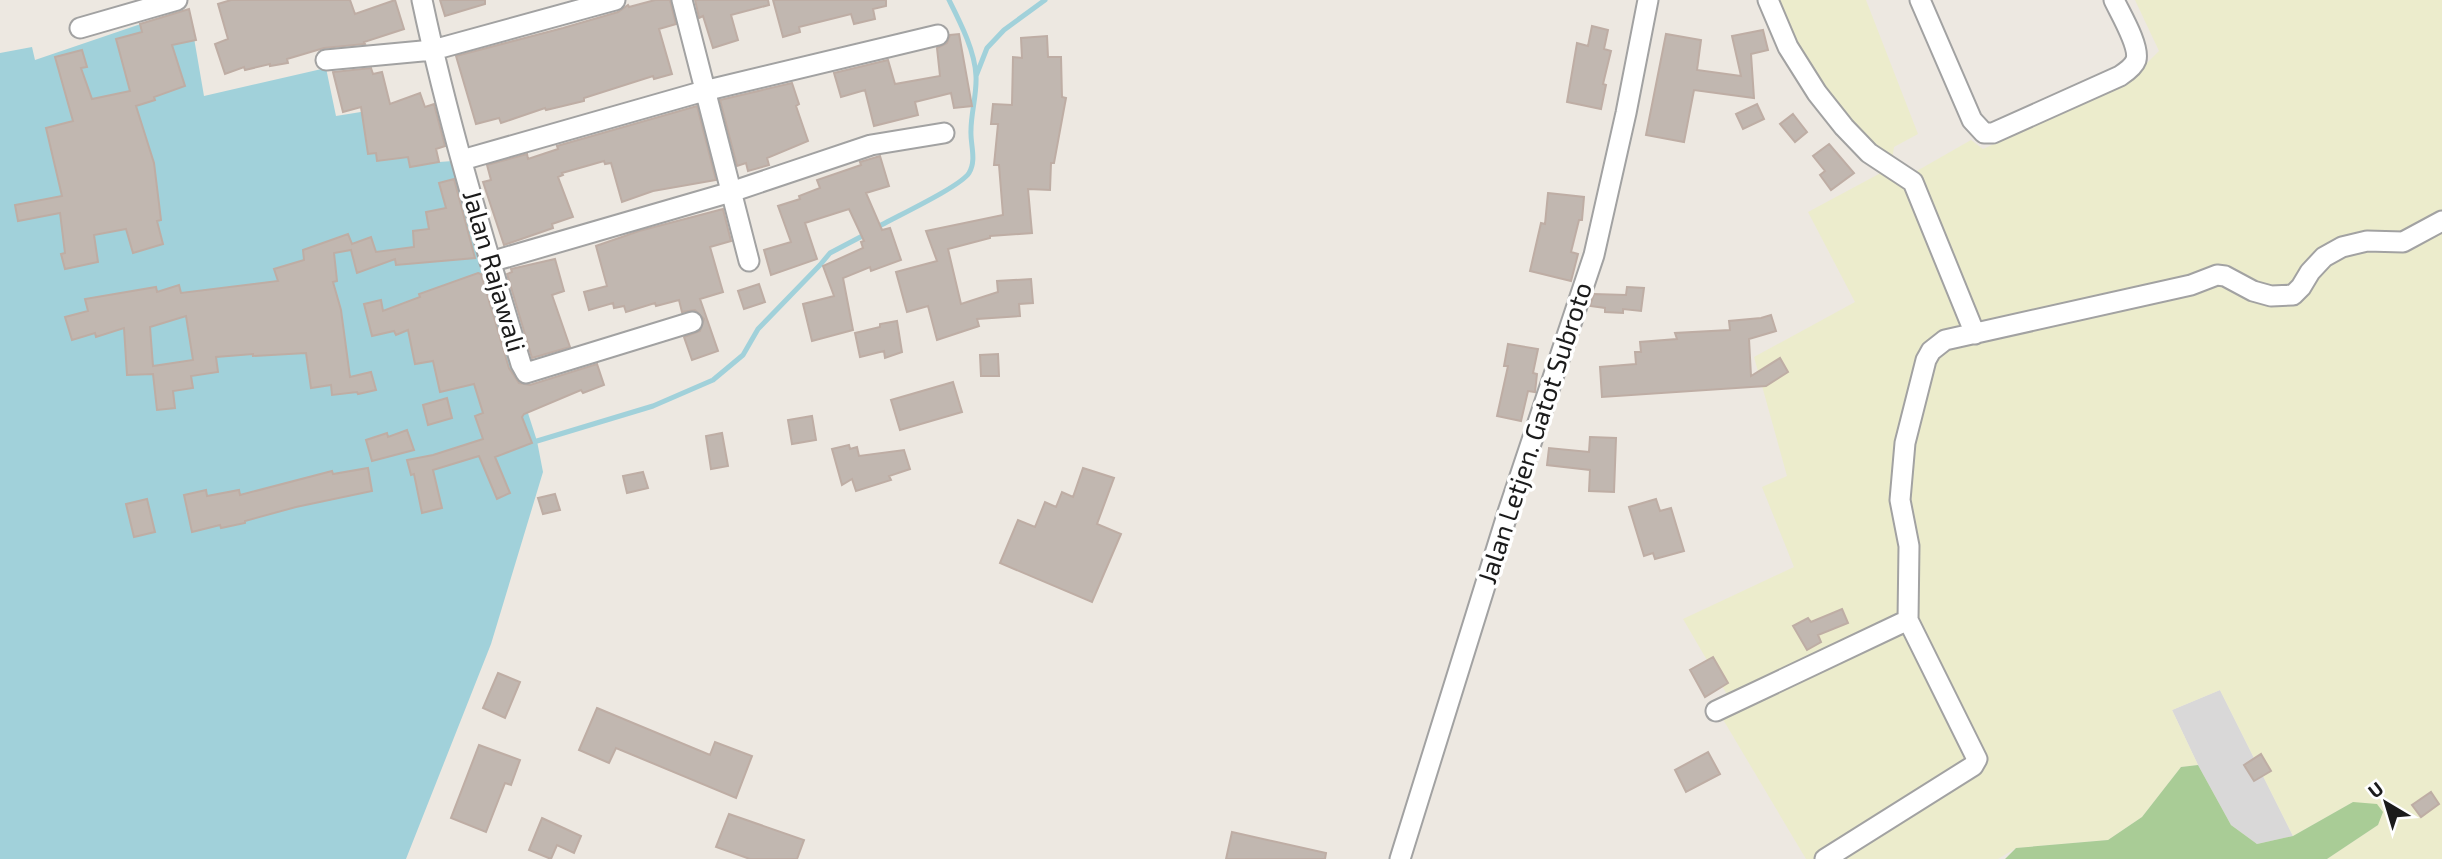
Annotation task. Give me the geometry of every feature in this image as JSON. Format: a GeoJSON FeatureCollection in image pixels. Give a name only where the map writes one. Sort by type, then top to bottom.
{"type":"FeatureCollection","features":[{"type":"Feature","properties":{"kind":"street"},"geometry":{"type":"LineString","coordinates":[[80,28],[177,0]]}},
{"type":"Feature","properties":{"kind":"street","name":"Jalan Rajawali"},"geometry":{"type":"LineString","coordinates":[[422,0],[490,262],[526,373],[692,322]]}},
{"type":"Feature","properties":{"kind":"street"},"geometry":{"type":"LineString","coordinates":[[326,60],[433,50],[615,0]]}},
{"type":"Feature","properties":{"kind":"street"},"geometry":{"type":"LineString","coordinates":[[682,0],[749,261]]}},
{"type":"Feature","properties":{"kind":"street","name":"Jalan Letjen. Gatot Subroto"},"geometry":{"type":"LineString","coordinates":[[1400,859],[1508,512],[1594,255],[1648,0]]}},
{"type":"Feature","properties":{"kind":"street"},"geometry":{"type":"LineString","coordinates":[[1768,0],[1788,47],[1817,93],[1844,127],[1869,153],[1913,182],[1975,334]]}},
{"type":"Feature","properties":{"kind":"street"},"geometry":{"type":"LineString","coordinates":[[1920,0],[1972,120],[1984,133],[1993,133],[2128,70],[2136,61],[2136,50],[2115,0]]}},
{"type":"Feature","properties":{"kind":"street"},"geometry":{"type":"LineString","coordinates":[[462,160],[704,91],[938,35]]}},
{"type":"Feature","properties":{"kind":"street"},"geometry":{"type":"LineString","coordinates":[[490,262],[731,192],[871,145],[944,133]]}},
{"type":"Feature","properties":{"kind":"street"},"geometry":{"type":"LineString","coordinates":[[1825,859],[1973,765],[1977,758],[1908,620],[1909,546],[1900,500],[1905,443],[1922,372],[1931,351],[1945,340],[2191,285],[2217,275],[2271,296],[2293,295],[2324,257],[2342,247],[2367,241],[2403,243],[2442,220]]}},
{"type":"Feature","properties":{"kind":"street"},"geometry":{"type":"LineString","coordinates":[[1716,711],[1908,620]]}},
{"type":"Feature","properties":{"kind":"shaded area"},"geometry":{"type":"Polygon","coordinates":[[[2220,690],[2293,836],[2257,844],[2231,825],[2198,765],[2172,710],[2220,690]]]}},
{"type":"Feature","properties":{"kind":"green space"},"geometry":{"type":"Polygon","coordinates":[[[1767,0],[1866,0],[1918,134],[1894,147],[1891,167],[1908,176],[1971,140],[1983,149],[2126,84],[2159,51],[2135,0],[2442,0],[2442,859],[2327,859],[2378,825],[2353,802],[2293,836],[2220,690],[2172,710],[2198,765],[2181,767],[2142,817],[2108,840],[2016,848],[1998,859],[1806,859],[1718,711],[1732,703],[1683,619],[1794,567],[1762,487],[1787,476],[1754,357],[1855,302],[1808,212],[1890,168],[1843,127],[1767,0]]]}},
{"type":"Feature","properties":{"kind":"green space"},"geometry":{"type":"Polygon","coordinates":[[[2198,765],[2231,825],[2257,844],[2293,836],[2353,802],[2377,804],[2383,812],[2378,825],[2327,859],[2005,859],[2016,848],[2108,840],[2142,817],[2181,767],[2198,765]]]}},
{"type":"Feature","properties":{"kind":"water"},"geometry":{"type":"Polygon","coordinates":[[[189,9],[204,96],[326,68],[336,116],[398,106],[439,162],[453,161],[498,320],[537,441],[543,472],[491,644],[406,859],[0,859],[0,53],[32,47],[35,60],[189,9]]]}},
{"type":"Feature","properties":{"kind":"building"},"geometry":{"type":"Polygon","coordinates":[[[231,0],[350,0],[355,14],[395,0],[404,29],[364,42],[365,44],[324,48],[287,59],[288,63],[245,70],[244,67],[225,74],[215,44],[228,39],[218,4],[231,0]]]}},
{"type":"Feature","properties":{"kind":"building"},"geometry":{"type":"Polygon","coordinates":[[[440,0],[485,0],[485,4],[445,16],[440,0]]]}},
{"type":"Feature","properties":{"kind":"building"},"geometry":{"type":"Polygon","coordinates":[[[655,0],[670,0],[676,24],[659,29],[672,74],[654,79],[653,76],[584,98],[584,101],[546,110],[545,108],[501,123],[499,118],[476,124],[456,56],[618,12],[628,5],[629,7],[655,0]]]}},
{"type":"Feature","properties":{"kind":"building"},"geometry":{"type":"Polygon","coordinates":[[[695,0],[768,0],[769,5],[731,15],[738,40],[713,48],[703,16],[699,18],[695,0]]]}},
{"type":"Feature","properties":{"kind":"building"},"geometry":{"type":"Polygon","coordinates":[[[773,0],[886,0],[886,6],[873,9],[875,19],[854,24],[851,14],[799,27],[800,32],[783,37],[773,0]]]}},
{"type":"Feature","properties":{"kind":"building"},"geometry":{"type":"Polygon","coordinates":[[[189,9],[196,40],[172,45],[185,86],[136,106],[154,163],[161,220],[157,221],[163,244],[133,253],[126,229],[94,235],[98,262],[65,269],[61,254],[65,253],[60,213],[18,221],[15,205],[62,196],[46,128],[73,121],[55,57],[82,50],[87,67],[81,68],[92,99],[130,91],[116,39],[142,32],[140,24],[189,9]]]}},
{"type":"Feature","properties":{"kind":"building"},"geometry":{"type":"Polygon","coordinates":[[[1592,26],[1608,30],[1604,49],[1611,51],[1603,84],[1606,85],[1601,109],[1567,102],[1577,43],[1588,46],[1592,26]]]}},
{"type":"Feature","properties":{"kind":"building"},"geometry":{"type":"Polygon","coordinates":[[[1763,30],[1768,50],[1751,54],[1754,98],[1694,90],[1684,142],[1646,135],[1666,34],[1701,40],[1697,70],[1741,76],[1732,36],[1763,30]]]}},
{"type":"Feature","properties":{"kind":"building"},"geometry":{"type":"Polygon","coordinates":[[[959,34],[972,106],[954,108],[951,93],[915,102],[918,115],[874,126],[865,90],[841,97],[834,73],[888,60],[895,84],[940,76],[937,48],[947,43],[950,35],[959,34]]]}},
{"type":"Feature","properties":{"kind":"building"},"geometry":{"type":"Polygon","coordinates":[[[1047,36],[1048,57],[1061,57],[1062,97],[1066,98],[1054,163],[1051,163],[1050,190],[1028,189],[1032,233],[990,236],[948,249],[961,304],[998,292],[997,281],[1031,279],[1033,303],[1019,304],[1020,316],[977,319],[979,326],[937,340],[928,306],[907,312],[896,272],[937,261],[926,231],[1003,215],[999,165],[994,165],[998,124],[991,124],[993,104],[1012,105],[1013,57],[1022,58],[1021,38],[1047,36]]]}},
{"type":"Feature","properties":{"kind":"building"},"geometry":{"type":"Polygon","coordinates":[[[371,68],[373,74],[382,72],[390,104],[420,93],[425,107],[434,104],[445,146],[436,149],[439,162],[410,167],[408,157],[377,161],[376,153],[368,154],[361,107],[343,112],[333,72],[371,68]]]}},
{"type":"Feature","properties":{"kind":"building"},"geometry":{"type":"Polygon","coordinates":[[[792,83],[799,104],[796,106],[808,141],[767,158],[769,165],[748,171],[746,163],[737,166],[720,100],[792,83]]]}},
{"type":"Feature","properties":{"kind":"building"},"geometry":{"type":"Polygon","coordinates":[[[1757,104],[1764,119],[1743,129],[1736,114],[1757,104]]]}},
{"type":"Feature","properties":{"kind":"building"},"geometry":{"type":"Polygon","coordinates":[[[697,106],[716,180],[653,191],[622,202],[611,163],[605,164],[604,161],[562,173],[563,175],[558,177],[573,217],[552,224],[553,228],[504,245],[483,182],[491,180],[487,165],[527,154],[528,159],[558,149],[557,146],[697,106]]]}},
{"type":"Feature","properties":{"kind":"building"},"geometry":{"type":"Polygon","coordinates":[[[1793,114],[1807,132],[1795,142],[1780,124],[1793,114]]]}},
{"type":"Feature","properties":{"kind":"building"},"geometry":{"type":"Polygon","coordinates":[[[1829,144],[1854,173],[1831,190],[1820,175],[1825,171],[1813,156],[1829,144]]]}},
{"type":"Feature","properties":{"kind":"building"},"geometry":{"type":"Polygon","coordinates":[[[880,156],[889,186],[866,193],[882,230],[890,228],[901,260],[871,271],[870,267],[843,278],[853,330],[812,341],[803,304],[834,296],[823,266],[863,248],[861,242],[864,241],[849,209],[805,223],[817,259],[771,275],[764,250],[791,242],[778,206],[800,199],[799,196],[820,188],[817,180],[880,156]]]}},
{"type":"Feature","properties":{"kind":"building"},"geometry":{"type":"Polygon","coordinates":[[[454,179],[475,258],[396,265],[395,259],[357,273],[351,250],[334,253],[337,281],[333,282],[341,310],[350,377],[371,372],[376,390],[332,395],[331,385],[311,388],[306,353],[216,357],[218,372],[191,376],[193,388],[173,391],[175,408],[157,410],[153,374],[127,375],[124,328],[96,337],[95,333],[72,340],[65,317],[88,311],[85,299],[156,287],[157,292],[179,285],[181,293],[278,281],[274,269],[304,260],[303,250],[348,234],[352,244],[371,237],[376,252],[414,247],[413,231],[429,229],[426,212],[446,208],[439,183],[454,179]],[[186,316],[150,327],[153,366],[193,360],[186,316]]]}},
{"type":"Feature","properties":{"kind":"building"},"geometry":{"type":"Polygon","coordinates":[[[1548,193],[1584,197],[1582,220],[1579,220],[1571,252],[1578,254],[1571,281],[1530,271],[1541,223],[1545,224],[1548,193]]]}},
{"type":"Feature","properties":{"kind":"building"},"geometry":{"type":"Polygon","coordinates":[[[723,209],[731,241],[710,247],[723,292],[700,299],[718,351],[692,360],[684,337],[700,331],[704,319],[695,310],[682,312],[679,300],[656,306],[655,303],[626,312],[624,306],[614,308],[613,303],[589,310],[584,292],[607,286],[596,246],[639,231],[723,209]]]}},
{"type":"Feature","properties":{"kind":"building"},"geometry":{"type":"Polygon","coordinates":[[[555,259],[564,291],[552,295],[570,347],[532,358],[507,274],[512,272],[511,269],[555,259]]]}},
{"type":"Feature","properties":{"kind":"building"},"geometry":{"type":"Polygon","coordinates":[[[481,274],[509,368],[519,383],[530,385],[597,364],[604,385],[583,393],[581,390],[524,414],[522,417],[532,443],[495,457],[510,493],[497,499],[479,456],[433,470],[442,508],[422,513],[414,474],[411,475],[407,460],[433,455],[483,439],[475,416],[483,413],[474,384],[440,392],[433,361],[415,364],[408,330],[396,335],[394,331],[372,336],[364,304],[381,300],[383,311],[420,297],[419,294],[481,274]]]}},
{"type":"Feature","properties":{"kind":"building"},"geometry":{"type":"Polygon","coordinates":[[[759,284],[765,302],[744,309],[738,291],[759,284]]]}},
{"type":"Feature","properties":{"kind":"building"},"geometry":{"type":"Polygon","coordinates":[[[1627,287],[1644,288],[1641,311],[1623,309],[1623,313],[1605,312],[1605,308],[1590,306],[1594,294],[1626,295],[1627,287]]]}},
{"type":"Feature","properties":{"kind":"building"},"geometry":{"type":"Polygon","coordinates":[[[1771,315],[1776,331],[1749,339],[1751,376],[1780,358],[1788,372],[1766,386],[1602,397],[1600,367],[1636,364],[1635,352],[1641,352],[1640,342],[1677,339],[1675,333],[1730,330],[1729,321],[1771,315]]]}},
{"type":"Feature","properties":{"kind":"building"},"geometry":{"type":"Polygon","coordinates":[[[897,321],[902,352],[885,358],[884,351],[860,357],[855,333],[897,321]]]}},
{"type":"Feature","properties":{"kind":"building"},"geometry":{"type":"Polygon","coordinates":[[[1508,344],[1538,349],[1533,373],[1537,374],[1535,392],[1528,391],[1521,421],[1497,416],[1508,366],[1504,366],[1508,344]]]}},
{"type":"Feature","properties":{"kind":"building"},"geometry":{"type":"Polygon","coordinates":[[[998,354],[999,376],[981,376],[980,355],[998,354]]]}},
{"type":"Feature","properties":{"kind":"building"},"geometry":{"type":"Polygon","coordinates":[[[953,382],[962,412],[900,430],[891,400],[953,382]]]}},
{"type":"Feature","properties":{"kind":"building"},"geometry":{"type":"Polygon","coordinates":[[[447,398],[452,418],[428,425],[423,405],[447,398]]]}},
{"type":"Feature","properties":{"kind":"building"},"geometry":{"type":"Polygon","coordinates":[[[812,416],[816,440],[792,444],[788,420],[812,416]]]}},
{"type":"Feature","properties":{"kind":"building"},"geometry":{"type":"Polygon","coordinates":[[[407,430],[414,450],[372,461],[366,440],[387,433],[388,437],[407,430]]]}},
{"type":"Feature","properties":{"kind":"building"},"geometry":{"type":"Polygon","coordinates":[[[722,433],[728,466],[711,469],[706,436],[722,433]]]}},
{"type":"Feature","properties":{"kind":"building"},"geometry":{"type":"Polygon","coordinates":[[[1590,437],[1616,438],[1614,492],[1589,491],[1590,470],[1547,465],[1549,448],[1589,452],[1590,437]]]}},
{"type":"Feature","properties":{"kind":"building"},"geometry":{"type":"Polygon","coordinates":[[[849,445],[850,449],[857,447],[859,456],[904,450],[910,469],[889,476],[891,480],[856,491],[852,479],[842,485],[832,449],[849,445]]]}},
{"type":"Feature","properties":{"kind":"building"},"geometry":{"type":"Polygon","coordinates":[[[368,468],[372,491],[296,507],[245,523],[221,528],[220,525],[192,532],[184,495],[206,490],[207,496],[239,490],[240,495],[332,471],[333,474],[368,468]]]}},
{"type":"Feature","properties":{"kind":"building"},"geometry":{"type":"Polygon","coordinates":[[[1083,468],[1114,478],[1097,524],[1121,534],[1092,602],[1000,563],[1018,520],[1035,527],[1045,502],[1056,507],[1062,492],[1073,497],[1083,468]]]}},
{"type":"Feature","properties":{"kind":"building"},"geometry":{"type":"Polygon","coordinates":[[[643,472],[648,488],[627,493],[623,476],[643,472]]]}},
{"type":"Feature","properties":{"kind":"building"},"geometry":{"type":"Polygon","coordinates":[[[555,494],[560,510],[543,514],[538,498],[555,494]]]}},
{"type":"Feature","properties":{"kind":"building"},"geometry":{"type":"Polygon","coordinates":[[[147,499],[155,532],[134,537],[126,504],[147,499]]]}},
{"type":"Feature","properties":{"kind":"building"},"geometry":{"type":"Polygon","coordinates":[[[1656,499],[1660,511],[1671,508],[1684,551],[1655,559],[1653,553],[1644,556],[1629,507],[1656,499]]]}},
{"type":"Feature","properties":{"kind":"building"},"geometry":{"type":"Polygon","coordinates":[[[1842,609],[1848,623],[1818,635],[1821,642],[1807,650],[1793,626],[1808,618],[1811,622],[1842,609]]]}},
{"type":"Feature","properties":{"kind":"building"},"geometry":{"type":"Polygon","coordinates":[[[1713,657],[1728,683],[1705,697],[1690,670],[1713,657]]]}},
{"type":"Feature","properties":{"kind":"building"},"geometry":{"type":"Polygon","coordinates":[[[498,673],[520,682],[505,718],[483,708],[498,673]]]}},
{"type":"Feature","properties":{"kind":"building"},"geometry":{"type":"Polygon","coordinates":[[[597,708],[710,755],[715,742],[752,756],[736,798],[616,748],[609,763],[579,750],[597,708]]]}},
{"type":"Feature","properties":{"kind":"building"},"geometry":{"type":"Polygon","coordinates":[[[479,745],[520,760],[511,785],[505,783],[486,832],[451,818],[479,745]]]}},
{"type":"Feature","properties":{"kind":"building"},"geometry":{"type":"Polygon","coordinates":[[[1708,752],[1720,774],[1686,792],[1675,770],[1708,752]]]}},
{"type":"Feature","properties":{"kind":"building"},"geometry":{"type":"Polygon","coordinates":[[[2261,754],[2271,771],[2254,781],[2244,765],[2261,754]]]}},
{"type":"Feature","properties":{"kind":"building"},"geometry":{"type":"Polygon","coordinates":[[[2431,792],[2439,804],[2421,817],[2412,805],[2431,792]]]}},
{"type":"Feature","properties":{"kind":"building"},"geometry":{"type":"Polygon","coordinates":[[[729,814],[804,840],[797,859],[750,859],[716,847],[729,814]]]}},
{"type":"Feature","properties":{"kind":"building"},"geometry":{"type":"Polygon","coordinates":[[[542,818],[581,836],[574,853],[557,845],[551,859],[529,850],[542,818]]]}},
{"type":"Feature","properties":{"kind":"building"},"geometry":{"type":"Polygon","coordinates":[[[1232,832],[1326,853],[1325,859],[1226,859],[1232,832]]]}},
{"type":"Feature","properties":{"kind":"waterway"},"geometry":{"type":"LineString","coordinates":[[876,228],[953,186],[963,179],[971,168],[975,66],[966,37],[949,0]]}},
{"type":"Feature","properties":{"kind":"waterway"},"geometry":{"type":"LineString","coordinates":[[976,76],[987,48],[1004,30],[1045,0]]}},
{"type":"Feature","properties":{"kind":"waterway"},"geometry":{"type":"LineString","coordinates":[[537,441],[653,406],[713,380],[743,355],[758,329],[830,253],[868,233]]}}]}
